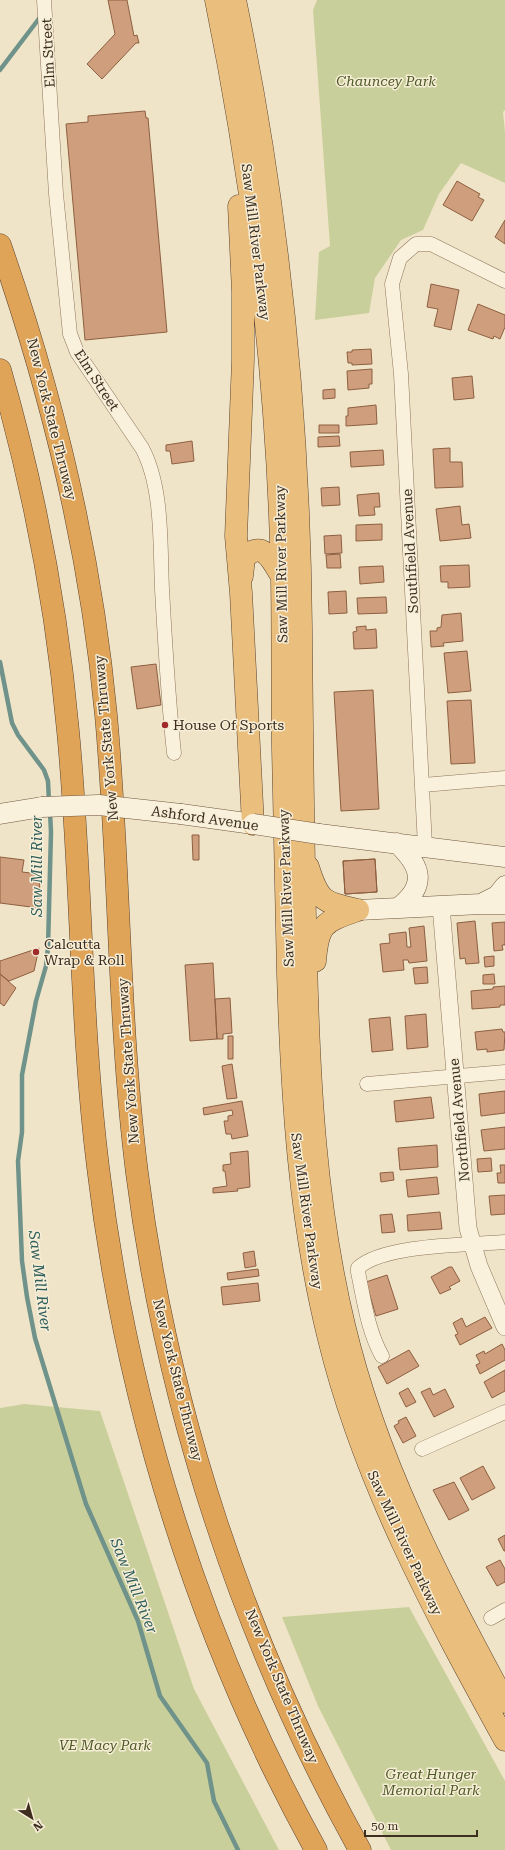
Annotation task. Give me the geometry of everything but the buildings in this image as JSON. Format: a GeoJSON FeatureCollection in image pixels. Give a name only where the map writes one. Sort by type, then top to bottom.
{"type":"FeatureCollection","features":[{"type":"Feature","properties":{"kind":"highway","name":"Saw Mill River Parkway"},"geometry":{"type":"LineString","coordinates":[[216,0],[233,87],[251,195],[270,359],[278,469],[282,577],[284,849],[294,1122],[306,1222],[316,1283],[342,1388],[358,1439],[378,1489],[399,1538],[423,1586],[505,1740]]}},
{"type":"Feature","properties":{"kind":"highway","name":"Saw Mill River Parkway"},"geometry":{"type":"LineString","coordinates":[[235,0],[253,92],[271,209],[284,318],[294,426],[310,840],[309,1059],[312,1121],[323,1219],[344,1326],[374,1429],[414,1528],[505,1702]]}},
{"type":"Feature","properties":{"kind":"highway"},"geometry":{"type":"LineString","coordinates":[[233,87],[243,292],[242,391],[236,536],[241,593],[253,815]]}},
{"type":"Feature","properties":{"kind":"highway","name":"New York State Thruway"},"geometry":{"type":"LineString","coordinates":[[0,245],[31,336],[48,396],[73,501],[92,608],[105,707],[110,769],[131,1120],[145,1228],[165,1335],[186,1419],[208,1494],[243,1597],[263,1648],[300,1733],[360,1850]]}},
{"type":"Feature","properties":{"kind":"highway"},"geometry":{"type":"LineString","coordinates":[[0,370],[12,410],[37,517],[56,625],[69,733],[92,1112],[105,1222],[127,1338],[137,1384],[155,1452],[200,1591],[219,1643],[262,1743],[316,1850]]}},
{"type":"Feature","properties":{"kind":"highway"},"geometry":{"type":"LineString","coordinates":[[241,593],[242,565],[244,558],[252,551],[257,550],[266,553],[282,577]]}},
{"type":"Feature","properties":{"kind":"highway"},"geometry":{"type":"LineString","coordinates":[[310,840],[313,883],[320,895],[328,903],[358,910]]}},
{"type":"Feature","properties":{"kind":"highway"},"geometry":{"type":"LineString","coordinates":[[309,1059],[318,936],[321,929],[331,920],[358,910]]}},
{"type":"Feature","properties":{"kind":"main road","name":"Ashford Avenue"},"geometry":{"type":"LineString","coordinates":[[0,814],[42,807],[85,805],[253,815],[310,840],[397,843],[505,857]]}},
{"type":"Feature","properties":{"kind":"main road"},"geometry":{"type":"LineString","coordinates":[[397,843],[414,862],[419,874],[414,892],[398,908]]}},
{"type":"Feature","properties":{"kind":"main road"},"geometry":{"type":"LineString","coordinates":[[481,904],[498,896],[505,886]]}},
{"type":"Feature","properties":{"kind":"main road"},"geometry":{"type":"LineString","coordinates":[[358,910],[505,904]]}},
{"type":"Feature","properties":{"kind":"street","name":"Elm Street"},"geometry":{"type":"LineString","coordinates":[[44,0],[56,194],[69,327],[77,352],[142,448],[154,478],[158,510],[166,656],[174,753]]}},
{"type":"Feature","properties":{"kind":"street","name":"Southfield Avenue"},"geometry":{"type":"LineString","coordinates":[[425,846],[402,374],[392,284],[400,258],[416,244],[432,244],[505,282]]}},
{"type":"Feature","properties":{"kind":"street"},"geometry":{"type":"LineString","coordinates":[[423,785],[505,778]]}},
{"type":"Feature","properties":{"kind":"street","name":"Northfield Avenue"},"geometry":{"type":"LineString","coordinates":[[441,906],[468,1228],[479,1266],[505,1327]]}},
{"type":"Feature","properties":{"kind":"street"},"geometry":{"type":"LineString","coordinates":[[367,1084],[505,1072]]}},
{"type":"Feature","properties":{"kind":"street"},"geometry":{"type":"LineString","coordinates":[[382,1356],[375,1344],[366,1313],[358,1268],[373,1258],[384,1255],[434,1247],[505,1242]]}},
{"type":"Feature","properties":{"kind":"street"},"geometry":{"type":"LineString","coordinates":[[422,1449],[505,1412]]}},
{"type":"Feature","properties":{"kind":"street"},"geometry":{"type":"LineString","coordinates":[[491,1618],[505,1610]]}},
{"type":"Feature","properties":{"kind":"green space","name":"Chauncey Park"},"geometry":{"type":"Polygon","coordinates":[[[317,0],[505,0],[505,110],[503,112],[505,132],[505,183],[461,163],[439,194],[423,230],[401,240],[375,278],[369,313],[315,320],[319,252],[330,246],[313,10],[317,0]]]}},
{"type":"Feature","properties":{"kind":"green space","name":"VE Macy Park"},"geometry":{"type":"Polygon","coordinates":[[[24,1404],[100,1411],[194,1689],[279,1850],[0,1850],[0,1408],[24,1404]]]}},
{"type":"Feature","properties":{"kind":"green space","name":"Great Hunger Memorial Park"},"geometry":{"type":"Polygon","coordinates":[[[409,1607],[505,1781],[505,1850],[391,1850],[318,1706],[282,1617],[409,1607]]]}},
{"type":"Feature","properties":{"kind":"waterway","name":"Saw Mill River"},"geometry":{"type":"LineString","coordinates":[[0,70],[41,16]]}},
{"type":"Feature","properties":{"kind":"waterway","name":"Saw Mill River"},"geometry":{"type":"LineString","coordinates":[[0,662],[12,723],[18,735],[44,770],[48,781],[49,802]]}},
{"type":"Feature","properties":{"kind":"waterway","name":"Saw Mill River"},"geometry":{"type":"LineString","coordinates":[[50,812],[51,832],[48,947],[46,966],[36,1001],[22,1075],[22,1132],[18,1161],[22,1261],[27,1297],[35,1338],[86,1504],[138,1621],[160,1696],[207,1763],[214,1801],[238,1850]]}},
{"type":"Feature","properties":{"kind":"place","name":"House Of Sports"},"geometry":{"type":"Point","coordinates":[165,725]}},
{"type":"Feature","properties":{"kind":"place","name":"Calcutta Wrap & Roll"},"geometry":{"type":"Point","coordinates":[36,952]}}]}
